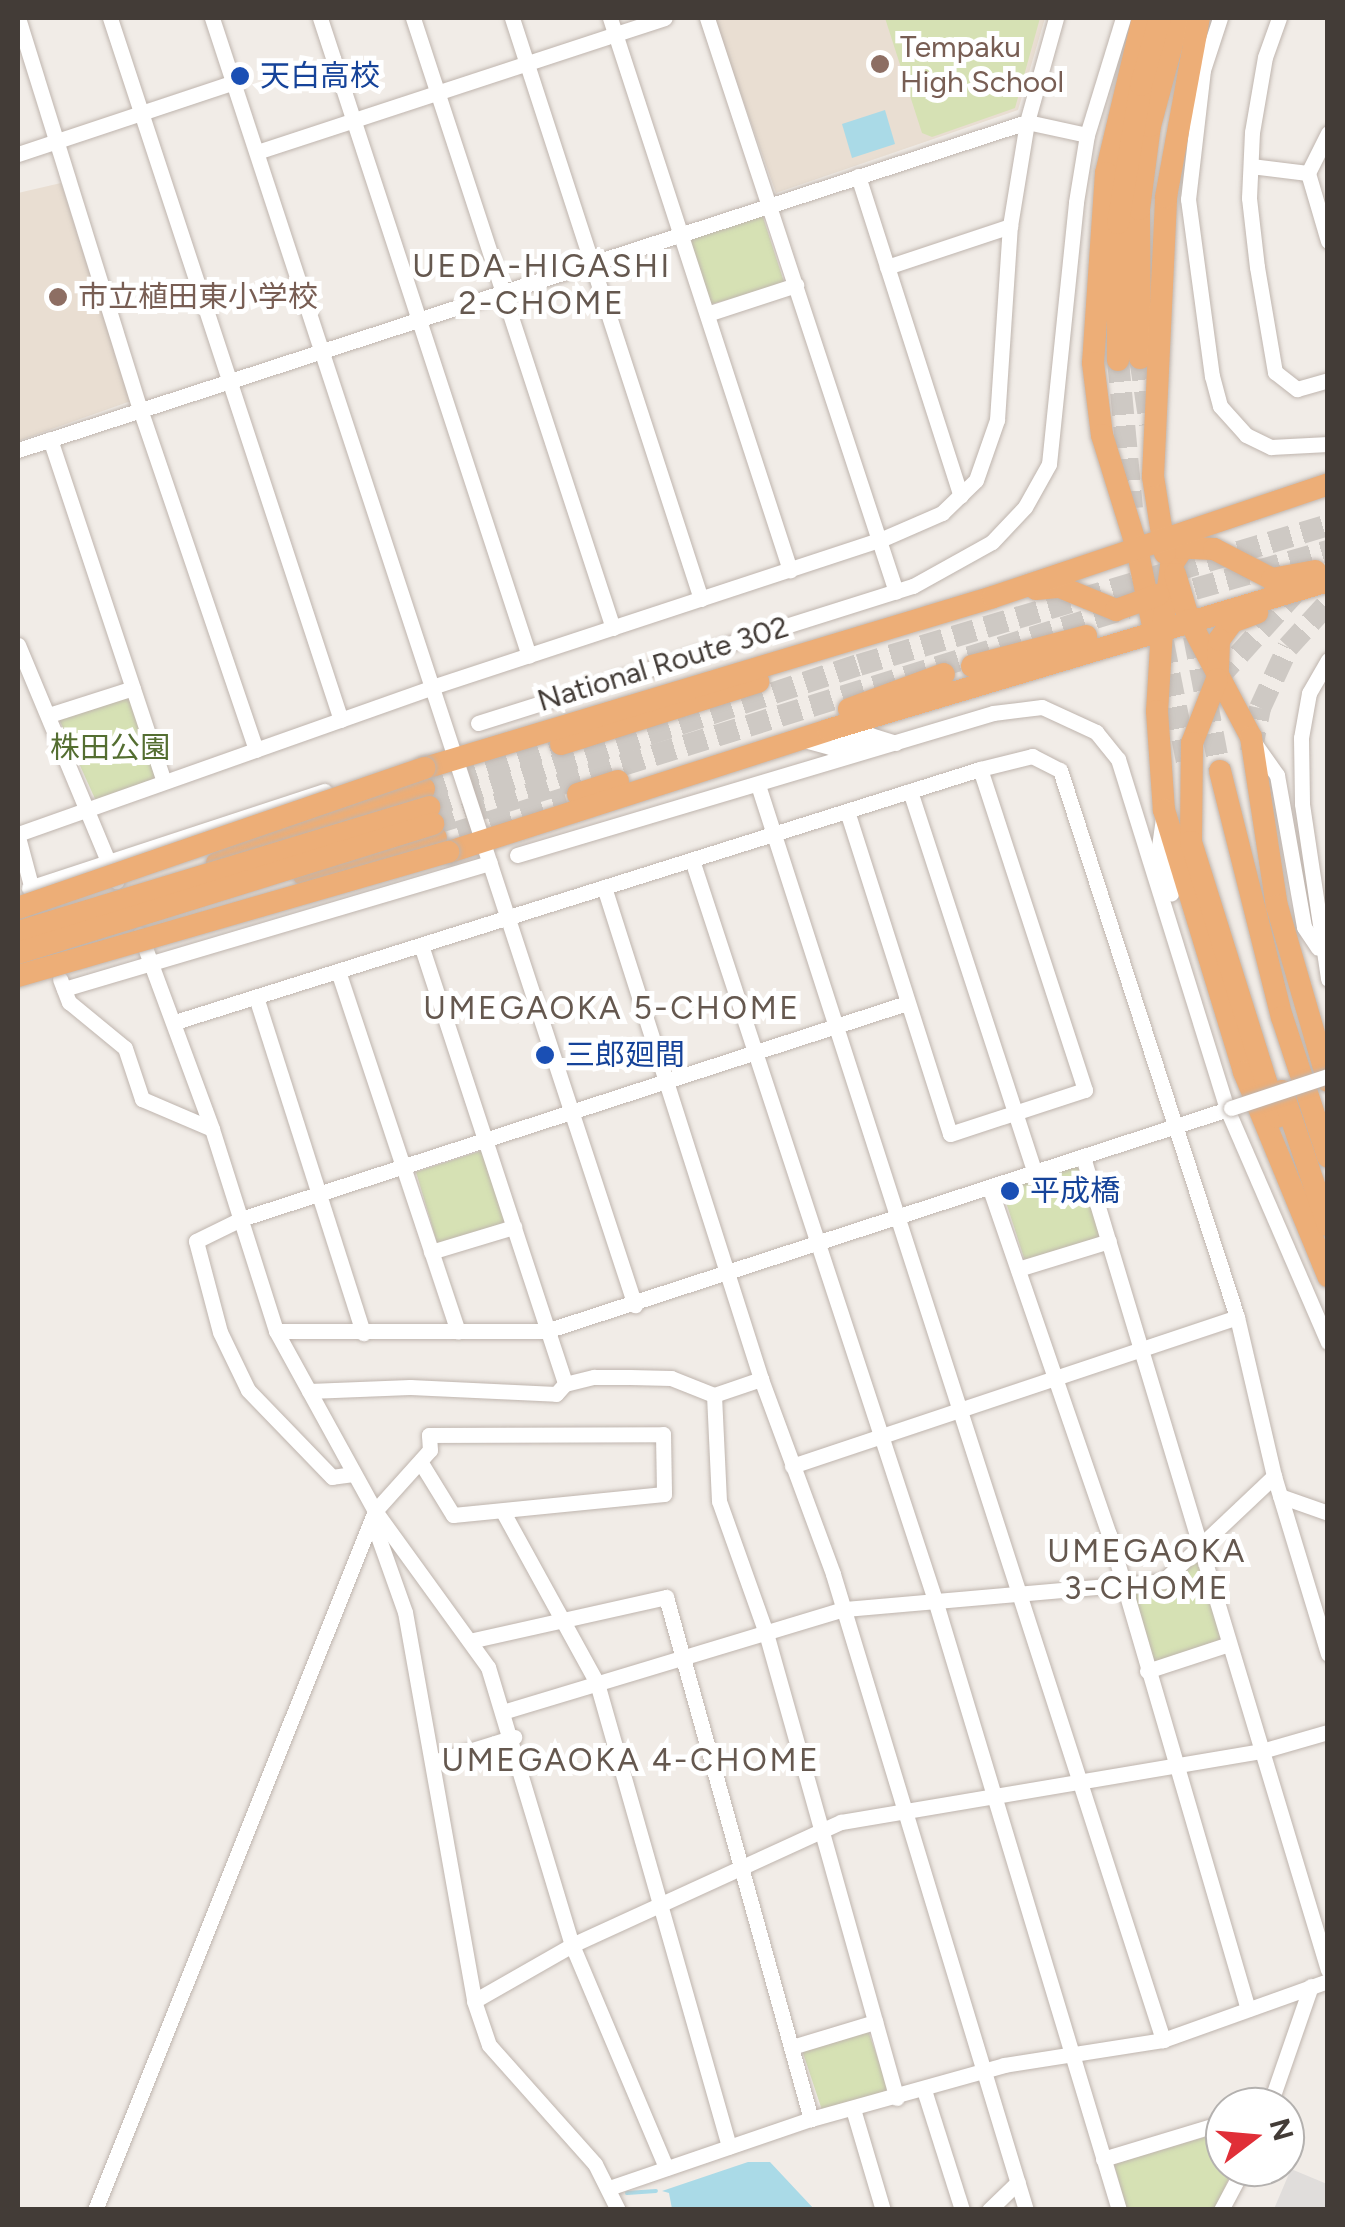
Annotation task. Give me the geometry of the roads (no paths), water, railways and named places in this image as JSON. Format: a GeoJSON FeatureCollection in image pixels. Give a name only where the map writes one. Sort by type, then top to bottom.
{"type":"FeatureCollection","features":[{"type":"Feature","properties":{"kind":"highway"},"geometry":{"type":"LineString","coordinates":[[1143,18],[1106,173],[1093,363],[1109,466],[1137,548],[1158,599],[1189,620]]}},
{"type":"Feature","properties":{"kind":"highway"},"geometry":{"type":"LineString","coordinates":[[1160,18],[1141,84],[1118,223],[1129,359],[1139,209],[1150,126],[1180,18]]}},
{"type":"Feature","properties":{"kind":"highway"},"geometry":{"type":"LineString","coordinates":[[1199,18],[1166,196],[1153,476],[1176,546],[1189,620],[1250,738],[1277,906],[1328,1078]]}},
{"type":"Feature","properties":{"kind":"highway","name":"National Route 302"},"geometry":{"type":"LineString","coordinates":[[18,976],[433,813],[454,754],[993,597],[1137,548],[1176,546],[1328,484]]}},
{"type":"Feature","properties":{"kind":"highway"},"geometry":{"type":"LineString","coordinates":[[1272,505],[1328,495]]}},
{"type":"Feature","properties":{"kind":"highway"},"geometry":{"type":"LineString","coordinates":[[1176,546],[1214,549],[1272,579],[1328,568]]}},
{"type":"Feature","properties":{"kind":"highway"},"geometry":{"type":"LineString","coordinates":[[1176,546],[1146,632],[1159,670],[1164,810],[1244,1072],[1328,1274]]}},
{"type":"Feature","properties":{"kind":"highway","name":"National Route 302"},"geometry":{"type":"LineString","coordinates":[[23,898],[433,813],[486,852],[801,739],[1146,632],[1328,581]]}},
{"type":"Feature","properties":{"kind":"highway"},"geometry":{"type":"LineString","coordinates":[[993,597],[1060,587],[1116,610],[1158,599]]}},
{"type":"Feature","properties":{"kind":"highway"},"geometry":{"type":"LineString","coordinates":[[1328,592],[1232,622],[1219,640],[1217,674],[1192,743],[1191,842],[1328,1274]]}},
{"type":"Feature","properties":{"kind":"highway"},"geometry":{"type":"LineString","coordinates":[[972,666],[1102,632],[1146,632]]}},
{"type":"Feature","properties":{"kind":"highway"},"geometry":{"type":"LineString","coordinates":[[561,744],[748,686],[842,640]]}},
{"type":"Feature","properties":{"kind":"highway"},"geometry":{"type":"LineString","coordinates":[[578,794],[947,673]]}},
{"type":"Feature","properties":{"kind":"highway"},"geometry":{"type":"LineString","coordinates":[[1220,771],[1282,1017],[1328,1157]]}},
{"type":"Feature","properties":{"kind":"highway"},"geometry":{"type":"LineString","coordinates":[[1246,778],[1266,925],[1328,1131]]}},
{"type":"Feature","properties":{"kind":"highway"},"geometry":{"type":"LineString","coordinates":[[1189,781],[1328,1225]]}},
{"type":"Feature","properties":{"kind":"highway"},"geometry":{"type":"LineString","coordinates":[[18,932],[433,813]]}},
{"type":"Feature","properties":{"kind":"highway"},"geometry":{"type":"LineString","coordinates":[[18,953],[166,908],[433,813]]}},
{"type":"Feature","properties":{"kind":"street"},"geometry":{"type":"LineString","coordinates":[[18,18],[140,409],[256,750]]}},
{"type":"Feature","properties":{"kind":"street"},"geometry":{"type":"LineString","coordinates":[[110,18],[226,381],[341,720]]}},
{"type":"Feature","properties":{"kind":"street"},"geometry":{"type":"LineString","coordinates":[[212,18],[635,1305]]}},
{"type":"Feature","properties":{"kind":"street"},"geometry":{"type":"LineString","coordinates":[[320,18],[529,656]]}},
{"type":"Feature","properties":{"kind":"street"},"geometry":{"type":"LineString","coordinates":[[414,18],[613,628]]}},
{"type":"Feature","properties":{"kind":"street"},"geometry":{"type":"LineString","coordinates":[[512,18],[701,599]]}},
{"type":"Feature","properties":{"kind":"street"},"geometry":{"type":"LineString","coordinates":[[256,152],[527,63],[613,26],[665,18]]}},
{"type":"Feature","properties":{"kind":"street"},"geometry":{"type":"LineString","coordinates":[[707,18],[896,592]]}},
{"type":"Feature","properties":{"kind":"street"},"geometry":{"type":"LineString","coordinates":[[212,1129],[142,1098],[125,1048],[69,1002],[23,898],[18,835],[432,687],[880,540],[942,513],[976,480],[997,420],[1010,226],[1027,122],[1056,18]]}},
{"type":"Feature","properties":{"kind":"street"},"geometry":{"type":"LineString","coordinates":[[478,723],[896,592],[992,542],[1026,507],[1048,464],[1087,134],[1123,18]]}},
{"type":"Feature","properties":{"kind":"street"},"geometry":{"type":"LineString","coordinates":[[1220,18],[1203,70],[1188,199],[1212,376],[1220,406],[1246,435],[1271,447],[1328,444]]}},
{"type":"Feature","properties":{"kind":"street"},"geometry":{"type":"LineString","coordinates":[[1279,18],[1264,57],[1251,166],[1257,267],[1275,372],[1297,389],[1328,380]]}},
{"type":"Feature","properties":{"kind":"street"},"geometry":{"type":"LineString","coordinates":[[613,26],[790,570]]}},
{"type":"Feature","properties":{"kind":"street"},"geometry":{"type":"LineString","coordinates":[[18,154],[234,82]]}},
{"type":"Feature","properties":{"kind":"street"},"geometry":{"type":"LineString","coordinates":[[18,450],[1027,122],[1087,134]]}},
{"type":"Feature","properties":{"kind":"street"},"geometry":{"type":"LineString","coordinates":[[1328,133],[1308,173],[1328,241]]}},
{"type":"Feature","properties":{"kind":"street"},"geometry":{"type":"LineString","coordinates":[[1251,166],[1308,173]]}},
{"type":"Feature","properties":{"kind":"street"},"geometry":{"type":"LineString","coordinates":[[858,176],[961,496]]}},
{"type":"Feature","properties":{"kind":"street"},"geometry":{"type":"LineString","coordinates":[[887,267],[1010,226]]}},
{"type":"Feature","properties":{"kind":"street"},"geometry":{"type":"LineString","coordinates":[[706,314],[796,285]]}},
{"type":"Feature","properties":{"kind":"street"},"geometry":{"type":"LineString","coordinates":[[50,439],[164,782]]}},
{"type":"Feature","properties":{"kind":"street"},"geometry":{"type":"LineString","coordinates":[[18,645],[175,1022],[276,1332],[374,1518],[406,1612],[436,1761],[474,2001],[489,2045],[571,2134],[608,2188],[618,2210]]}},
{"type":"Feature","properties":{"kind":"street"},"geometry":{"type":"LineString","coordinates":[[1328,660],[1309,694],[1300,738],[1321,952],[1328,979]]}},
{"type":"Feature","properties":{"kind":"street"},"geometry":{"type":"LineString","coordinates":[[48,715],[133,688]]}},
{"type":"Feature","properties":{"kind":"street"},"geometry":{"type":"LineString","coordinates":[[518,855],[1027,706],[1068,716],[1096,732],[1118,759],[1229,1109],[1328,1342]]}},
{"type":"Feature","properties":{"kind":"street"},"geometry":{"type":"LineString","coordinates":[[801,739],[830,747],[870,734],[896,743]]}},
{"type":"Feature","properties":{"kind":"street"},"geometry":{"type":"LineString","coordinates":[[1250,738],[1277,775],[1304,927],[1321,952]]}},
{"type":"Feature","properties":{"kind":"street"},"geometry":{"type":"LineString","coordinates":[[23,898],[107,861],[454,754]]}},
{"type":"Feature","properties":{"kind":"street"},"geometry":{"type":"LineString","coordinates":[[175,1022],[980,769],[1032,756],[1060,770],[1237,1317],[1274,1476],[1328,1654]]}},
{"type":"Feature","properties":{"kind":"street"},"geometry":{"type":"LineString","coordinates":[[847,811],[950,1134],[1085,1090],[980,769]]}},
{"type":"Feature","properties":{"kind":"street"},"geometry":{"type":"LineString","coordinates":[[758,785],[1163,2040]]}},
{"type":"Feature","properties":{"kind":"street"},"geometry":{"type":"LineString","coordinates":[[910,791],[1012,1114],[1035,1174]]}},
{"type":"Feature","properties":{"kind":"street"},"geometry":{"type":"LineString","coordinates":[[1164,810],[1158,846],[1179,924],[1175,946]]}},
{"type":"Feature","properties":{"kind":"street"},"geometry":{"type":"LineString","coordinates":[[64,989],[486,852]]}},
{"type":"Feature","properties":{"kind":"street"},"geometry":{"type":"LineString","coordinates":[[692,860],[814,1246],[935,1600],[1118,2210]]}},
{"type":"Feature","properties":{"kind":"street"},"geometry":{"type":"LineString","coordinates":[[604,887],[761,1379],[844,1609],[1026,2210]]}},
{"type":"Feature","properties":{"kind":"street"},"geometry":{"type":"LineString","coordinates":[[421,945],[565,1384]]}},
{"type":"Feature","properties":{"kind":"street"},"geometry":{"type":"LineString","coordinates":[[338,971],[458,1332]]}},
{"type":"Feature","properties":{"kind":"street"},"geometry":{"type":"LineString","coordinates":[[256,997],[364,1333]]}},
{"type":"Feature","properties":{"kind":"street"},"geometry":{"type":"LineString","coordinates":[[353,1474],[332,1477],[248,1390],[220,1332],[196,1241],[242,1219],[907,1002]]}},
{"type":"Feature","properties":{"kind":"street"},"geometry":{"type":"LineString","coordinates":[[276,1332],[546,1331],[1328,1078]]}},
{"type":"Feature","properties":{"kind":"street"},"geometry":{"type":"LineString","coordinates":[[1084,1157],[1328,1970]]}},
{"type":"Feature","properties":{"kind":"street"},"geometry":{"type":"LineString","coordinates":[[990,1189],[1124,1584],[1172,1766],[1248,2009]]}},
{"type":"Feature","properties":{"kind":"street"},"geometry":{"type":"LineString","coordinates":[[431,1252],[514,1228]]}},
{"type":"Feature","properties":{"kind":"street"},"geometry":{"type":"LineString","coordinates":[[1018,1269],[1108,1241]]}},
{"type":"Feature","properties":{"kind":"street"},"geometry":{"type":"LineString","coordinates":[[792,1466],[1237,1317]]}},
{"type":"Feature","properties":{"kind":"street"},"geometry":{"type":"LineString","coordinates":[[309,1391],[410,1387],[556,1394],[565,1384],[594,1377],[671,1378],[714,1395],[761,1379]]}},
{"type":"Feature","properties":{"kind":"street"},"geometry":{"type":"LineString","coordinates":[[714,1395],[719,1501],[766,1633],[897,2098]]}},
{"type":"Feature","properties":{"kind":"street"},"geometry":{"type":"LineString","coordinates":[[95,2210],[374,1518],[430,1450],[429,1435],[663,1434],[664,1494],[453,1514],[421,1462]]}},
{"type":"Feature","properties":{"kind":"street"},"geometry":{"type":"LineString","coordinates":[[506,1711],[844,1609],[1018,1589],[1163,1581],[1274,1476]]}},
{"type":"Feature","properties":{"kind":"street"},"geometry":{"type":"LineString","coordinates":[[1280,1496],[1328,1513]]}},
{"type":"Feature","properties":{"kind":"street"},"geometry":{"type":"LineString","coordinates":[[503,1512],[597,1683],[729,2148]]}},
{"type":"Feature","properties":{"kind":"street"},"geometry":{"type":"LineString","coordinates":[[374,1518],[474,1640],[506,1711],[572,1945],[666,2168]]}},
{"type":"Feature","properties":{"kind":"street"},"geometry":{"type":"LineString","coordinates":[[474,1640],[666,1597],[812,2119]]}},
{"type":"Feature","properties":{"kind":"street"},"geometry":{"type":"LineString","coordinates":[[1147,1671],[1230,1644]]}},
{"type":"Feature","properties":{"kind":"street"},"geometry":{"type":"LineString","coordinates":[[474,2001],[572,1945],[821,1830],[904,1811],[1262,1750],[1328,1732]]}},
{"type":"Feature","properties":{"kind":"street"},"geometry":{"type":"LineString","coordinates":[[436,1761],[514,1737]]}},
{"type":"Feature","properties":{"kind":"street"},"geometry":{"type":"LineString","coordinates":[[608,2188],[812,2119],[986,2073],[1163,2040],[1320,1984]]}},
{"type":"Feature","properties":{"kind":"street"},"geometry":{"type":"LineString","coordinates":[[1276,2087],[1320,1984]]}},
{"type":"Feature","properties":{"kind":"street"},"geometry":{"type":"LineString","coordinates":[[792,2047],[875,2022]]}},
{"type":"Feature","properties":{"kind":"street"},"geometry":{"type":"LineString","coordinates":[[924,2090],[962,2210]]}},
{"type":"Feature","properties":{"kind":"street"},"geometry":{"type":"LineString","coordinates":[[853,2109],[883,2210]]}},
{"type":"Feature","properties":{"kind":"street"},"geometry":{"type":"LineString","coordinates":[[1102,2159],[1205,2128]]}},
{"type":"Feature","properties":{"kind":"street"},"geometry":{"type":"LineString","coordinates":[[988,2210],[1018,2182]]}},
{"type":"Feature","properties":{"kind":"street"},"geometry":{"type":"LineString","coordinates":[[1222,2210],[1234,2187]]}},
{"type":"Feature","properties":{"kind":"water"},"geometry":{"type":"Polygon","coordinates":[[[885,110],[895,144],[852,158],[842,124],[885,110]]]}},
{"type":"Feature","properties":{"kind":"water"},"geometry":{"type":"Polygon","coordinates":[[[748,2162],[770,2162],[814,2209],[672,2209],[669,2193],[662,2191],[748,2162]]]}},
{"type":"Feature","properties":{"kind":"waterway"},"geometry":{"type":"LineString","coordinates":[[627,2193],[656,2191]]}},
{"type":"Feature","properties":{"kind":"tunnel"},"geometry":{"type":"LineString","coordinates":[[1140,358],[1150,424]]}},
{"type":"Feature","properties":{"kind":"tunnel"},"geometry":{"type":"LineString","coordinates":[[1118,360],[1132,508]]}},
{"type":"Feature","properties":{"kind":"tunnel"},"geometry":{"type":"LineString","coordinates":[[429,807],[859,665],[1328,525]]}},
{"type":"Feature","properties":{"kind":"tunnel"},"geometry":{"type":"LineString","coordinates":[[1163,598],[1328,551]]}},
{"type":"Feature","properties":{"kind":"tunnel"},"geometry":{"type":"LineString","coordinates":[[1217,679],[1298,589]]}},
{"type":"Feature","properties":{"kind":"tunnel"},"geometry":{"type":"LineString","coordinates":[[1251,752],[1260,708],[1288,647],[1328,603]]}},
{"type":"Feature","properties":{"kind":"tunnel"},"geometry":{"type":"LineString","coordinates":[[433,824],[1127,608]]}},
{"type":"Feature","properties":{"kind":"tunnel"},"geometry":{"type":"LineString","coordinates":[[1194,636],[1220,771]]}},
{"type":"Feature","properties":{"kind":"tunnel"},"geometry":{"type":"LineString","coordinates":[[1163,642],[1187,762]]}},
{"type":"Feature","properties":{"kind":"tunnel"},"geometry":{"type":"LineString","coordinates":[[424,789],[561,744]]}},
{"type":"Feature","properties":{"kind":"tunnel"},"geometry":{"type":"LineString","coordinates":[[458,832],[566,798]]}},
{"type":"Feature","properties":{"kind":"place","name":"Tempaku High School"},"geometry":{"type":"Point","coordinates":[880,64]}},
{"type":"Feature","properties":{"kind":"place","name":"天白高校"},"geometry":{"type":"Point","coordinates":[240,76]}},
{"type":"Feature","properties":{"kind":"place","name":"市立植田東小学校"},"geometry":{"type":"Point","coordinates":[58,297]}},
{"type":"Feature","properties":{"kind":"place","name":"三郎廻間"},"geometry":{"type":"Point","coordinates":[545,1055]}},
{"type":"Feature","properties":{"kind":"place","name":"平成橋"},"geometry":{"type":"Point","coordinates":[1010,1191]}},
{"type":"Feature","properties":{"kind":"district","name":"UEDA-HIGASHI 2-CHOME"},"geometry":{"type":"Point","coordinates":[542,286]}},
{"type":"Feature","properties":{"kind":"district","name":"UMEGAOKA 5-CHOME"},"geometry":{"type":"Point","coordinates":[612,1008]}},
{"type":"Feature","properties":{"kind":"district","name":"UMEGAOKA 3-CHOME"},"geometry":{"type":"Point","coordinates":[1147,1570]}},
{"type":"Feature","properties":{"kind":"district","name":"UMEGAOKA 4-CHOME"},"geometry":{"type":"Point","coordinates":[631,1760]}},
{"type":"Feature","properties":{"kind":"park label","name":"株田公園"},"geometry":{"type":"Point","coordinates":[110,748]}}]}
